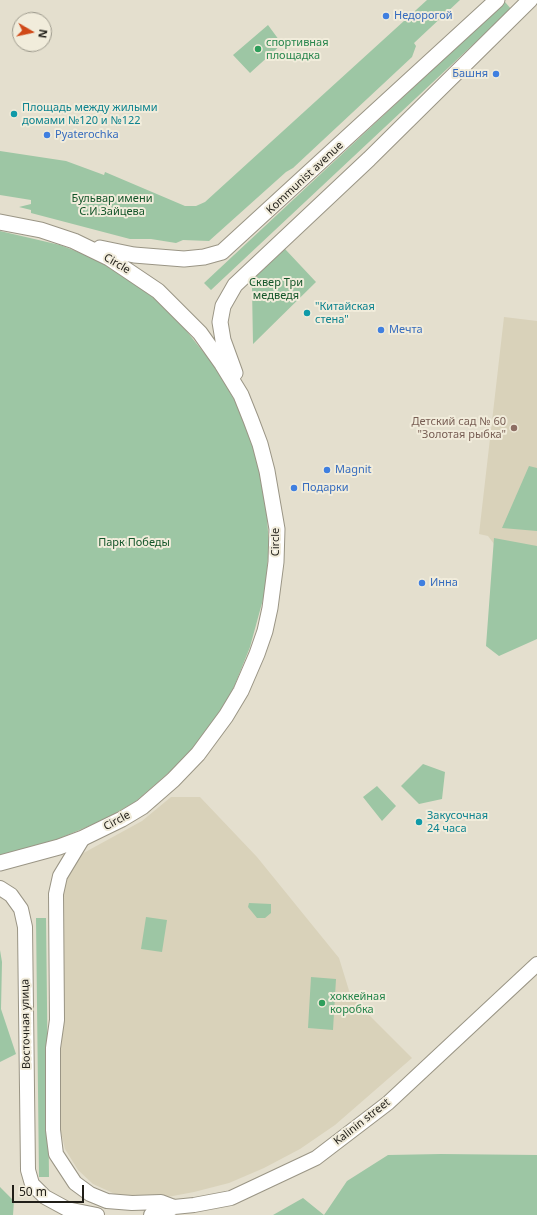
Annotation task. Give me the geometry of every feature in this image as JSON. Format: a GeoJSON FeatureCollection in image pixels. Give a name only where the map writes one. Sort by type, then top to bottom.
{"type":"FeatureCollection","features":[{"type":"Feature","properties":{"kind":"main road","name":"Kommunist avenue"},"geometry":{"type":"LineString","coordinates":[[74,241],[134,255],[159,258],[204,257],[222,252],[497,0]]}},
{"type":"Feature","properties":{"kind":"main road"},"geometry":{"type":"LineString","coordinates":[[241,395],[223,340],[221,314],[228,294],[235,285],[369,159],[530,0]]}},
{"type":"Feature","properties":{"kind":"main road","name":"Circle"},"geometry":{"type":"LineString","coordinates":[[0,222],[41,230],[74,241],[126,268],[158,291],[200,333],[222,364],[241,395],[260,444],[274,504],[277,529],[276,562],[270,608],[265,631],[257,654],[241,690],[226,716],[185,769],[142,806],[122,819],[83,838],[52,849],[0,863]]}},
{"type":"Feature","properties":{"kind":"main road"},"geometry":{"type":"LineString","coordinates":[[83,838],[60,876],[56,894],[57,1020],[53,1063],[53,1130],[56,1154],[75,1183],[90,1194],[107,1201],[132,1203],[161,1202],[174,1207]]}},
{"type":"Feature","properties":{"kind":"main road","name":"Восточная улица"},"geometry":{"type":"LineString","coordinates":[[0,888],[11,895],[21,909],[25,927],[28,1170],[32,1184],[45,1197],[67,1209],[97,1215]]}},
{"type":"Feature","properties":{"kind":"main road","name":"Kalinin street"},"geometry":{"type":"LineString","coordinates":[[151,1215],[161,1215],[174,1207],[194,1206],[231,1198],[316,1158],[388,1103],[537,964]]}},
{"type":"Feature","properties":{"kind":"shaded area","name":"Детский сад № 60 \"Золотая рыбка\""},"geometry":{"type":"Polygon","coordinates":[[[504,317],[537,321],[537,549],[494,544],[488,536],[479,534],[504,317]]]}},
{"type":"Feature","properties":{"kind":"shaded area"},"geometry":{"type":"Polygon","coordinates":[[[171,797],[200,797],[257,857],[339,958],[351,997],[412,1058],[335,1125],[300,1149],[264,1168],[229,1183],[194,1192],[162,1198],[134,1197],[115,1194],[93,1184],[78,1170],[65,1149],[60,1128],[63,895],[65,881],[78,856],[142,821],[171,797]]]}},
{"type":"Feature","properties":{"kind":"green space","name":"Бульвар имени С.И.Зайцева"},"geometry":{"type":"Polygon","coordinates":[[[427,0],[460,0],[414,43],[416,46],[412,57],[293,168],[286,172],[209,241],[183,240],[176,243],[151,239],[130,239],[31,213],[31,210],[19,207],[31,204],[31,200],[0,195],[0,151],[66,161],[104,175],[105,172],[185,206],[196,206],[205,202],[427,0]]]}},
{"type":"Feature","properties":{"kind":"green space"},"geometry":{"type":"Polygon","coordinates":[[[505,2],[511,9],[211,290],[204,283],[505,2]]]}},
{"type":"Feature","properties":{"kind":"green space","name":"спортивная площадка"},"geometry":{"type":"Polygon","coordinates":[[[268,25],[282,44],[250,73],[233,55],[268,25]]]}},
{"type":"Feature","properties":{"kind":"green space","name":"Парк Победы"},"geometry":{"type":"Polygon","coordinates":[[[0,231],[60,245],[86,255],[109,267],[147,292],[177,319],[216,368],[239,408],[252,443],[262,482],[266,503],[269,546],[265,592],[250,647],[234,687],[223,707],[192,750],[135,802],[101,821],[46,844],[0,855],[0,231]]]}},
{"type":"Feature","properties":{"kind":"green space","name":"Сквер Три медведя"},"geometry":{"type":"Polygon","coordinates":[[[285,249],[316,282],[253,344],[252,288],[248,284],[285,249]]]}},
{"type":"Feature","properties":{"kind":"green space"},"geometry":{"type":"Polygon","coordinates":[[[529,466],[537,468],[537,531],[502,528],[529,466]]]}},
{"type":"Feature","properties":{"kind":"green space"},"geometry":{"type":"Polygon","coordinates":[[[494,538],[537,546],[537,639],[499,656],[486,646],[494,538]]]}},
{"type":"Feature","properties":{"kind":"green space"},"geometry":{"type":"Polygon","coordinates":[[[423,764],[445,772],[442,799],[419,804],[401,786],[423,764]]]}},
{"type":"Feature","properties":{"kind":"green space"},"geometry":{"type":"Polygon","coordinates":[[[377,786],[396,806],[382,821],[363,797],[377,786]]]}},
{"type":"Feature","properties":{"kind":"green space"},"geometry":{"type":"Polygon","coordinates":[[[249,903],[271,904],[271,913],[265,918],[257,918],[248,907],[249,903]]]}},
{"type":"Feature","properties":{"kind":"green space"},"geometry":{"type":"Polygon","coordinates":[[[146,917],[167,920],[162,952],[141,949],[146,917]]]}},
{"type":"Feature","properties":{"kind":"green space"},"geometry":{"type":"Polygon","coordinates":[[[36,918],[46,918],[49,1177],[39,1177],[36,918]]]}},
{"type":"Feature","properties":{"kind":"green space"},"geometry":{"type":"Polygon","coordinates":[[[0,950],[2,962],[1,1009],[16,1054],[0,1062],[0,950]]]}},
{"type":"Feature","properties":{"kind":"green space","name":"хоккейная коробка"},"geometry":{"type":"Polygon","coordinates":[[[311,977],[336,979],[333,1030],[308,1028],[311,977]]]}},
{"type":"Feature","properties":{"kind":"green space"},"geometry":{"type":"Polygon","coordinates":[[[388,1155],[537,1155],[537,1215],[324,1215],[347,1181],[388,1155]]]}},
{"type":"Feature","properties":{"kind":"green space"},"geometry":{"type":"Polygon","coordinates":[[[0,1187],[14,1201],[13,1215],[0,1215],[0,1187]]]}},
{"type":"Feature","properties":{"kind":"green space"},"geometry":{"type":"Polygon","coordinates":[[[303,1198],[324,1215],[273,1215],[303,1198]]]}},
{"type":"Feature","properties":{"kind":"place","name":"Недорогой"},"geometry":{"type":"Point","coordinates":[386,16]}},
{"type":"Feature","properties":{"kind":"place","name":"спортивная площадка"},"geometry":{"type":"Point","coordinates":[258,49]}},
{"type":"Feature","properties":{"kind":"place","name":"Башня"},"geometry":{"type":"Point","coordinates":[496,74]}},
{"type":"Feature","properties":{"kind":"place","name":"Площадь между жилыми домами №120 и №122"},"geometry":{"type":"Point","coordinates":[14,114]}},
{"type":"Feature","properties":{"kind":"place","name":"Pyaterochka"},"geometry":{"type":"Point","coordinates":[47,135]}},
{"type":"Feature","properties":{"kind":"place","name":"\"Китайская стена\""},"geometry":{"type":"Point","coordinates":[307,313]}},
{"type":"Feature","properties":{"kind":"place","name":"Мечта"},"geometry":{"type":"Point","coordinates":[381,330]}},
{"type":"Feature","properties":{"kind":"place","name":"Детский сад № 60 \"Золотая рыбка\""},"geometry":{"type":"Point","coordinates":[514,428]}},
{"type":"Feature","properties":{"kind":"place","name":"Magnit"},"geometry":{"type":"Point","coordinates":[327,470]}},
{"type":"Feature","properties":{"kind":"place","name":"Подарки"},"geometry":{"type":"Point","coordinates":[294,488]}},
{"type":"Feature","properties":{"kind":"place","name":"Инна"},"geometry":{"type":"Point","coordinates":[422,583]}},
{"type":"Feature","properties":{"kind":"place","name":"Закусочная 24 часа"},"geometry":{"type":"Point","coordinates":[419,822]}},
{"type":"Feature","properties":{"kind":"place","name":"хоккейная коробка"},"geometry":{"type":"Point","coordinates":[322,1003]}}]}
